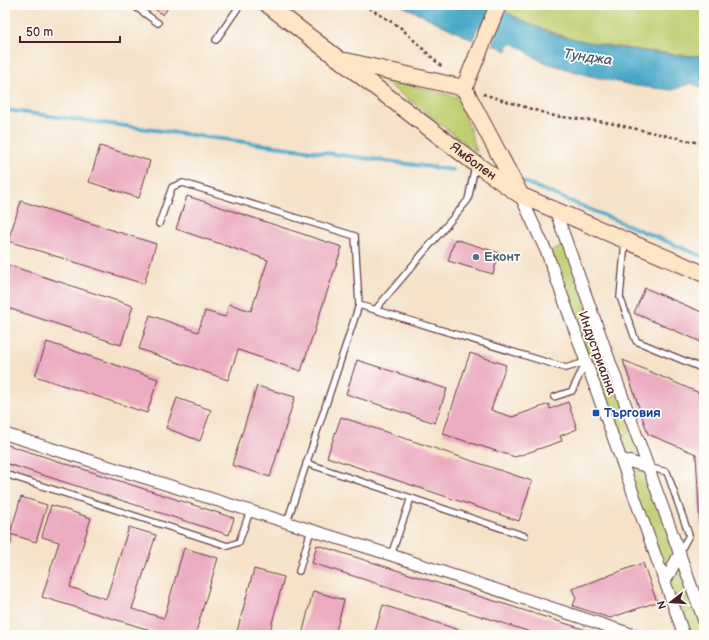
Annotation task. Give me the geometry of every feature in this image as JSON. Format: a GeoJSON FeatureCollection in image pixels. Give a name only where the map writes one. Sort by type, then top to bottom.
{"type":"FeatureCollection","features":[{"type":"Feature","properties":{"kind":"main road","name":"Ямболен"},"geometry":{"type":"LineString","coordinates":[[268,5],[476,164],[520,195],[626,241],[701,271]]}},
{"type":"Feature","properties":{"kind":"main road"},"geometry":{"type":"LineString","coordinates":[[498,5],[464,88],[520,195]]}},
{"type":"Feature","properties":{"kind":"main road"},"geometry":{"type":"LineString","coordinates":[[341,60],[464,88]]}},
{"type":"Feature","properties":{"kind":"street","name":"Индустриална"},"geometry":{"type":"LineString","coordinates":[[520,195],[547,253],[684,635]]}},
{"type":"Feature","properties":{"kind":"street","name":"Индустриална"},"geometry":{"type":"LineString","coordinates":[[555,210],[704,621]]}},
{"type":"Feature","properties":{"kind":"street"},"geometry":{"type":"LineString","coordinates":[[5,434],[391,555],[634,635]]}},
{"type":"Feature","properties":{"kind":"street"},"geometry":{"type":"LineString","coordinates":[[621,459],[648,467]]}},
{"type":"Feature","properties":{"kind":"street"},"geometry":{"type":"LineString","coordinates":[[665,582],[680,553]]}},
{"type":"Feature","properties":{"kind":"lane"},"geometry":{"type":"LineString","coordinates":[[133,5],[158,23]]}},
{"type":"Feature","properties":{"kind":"lane"},"geometry":{"type":"LineString","coordinates":[[216,40],[240,5]]}},
{"type":"Feature","properties":{"kind":"lane"},"geometry":{"type":"LineString","coordinates":[[375,310],[468,200],[476,164]]}},
{"type":"Feature","properties":{"kind":"lane"},"geometry":{"type":"LineString","coordinates":[[159,224],[172,187],[184,183],[355,236],[359,305],[286,522]]}},
{"type":"Feature","properties":{"kind":"lane"},"geometry":{"type":"LineString","coordinates":[[626,241],[620,297],[636,341],[704,369]]}},
{"type":"Feature","properties":{"kind":"lane"},"geometry":{"type":"LineString","coordinates":[[359,305],[566,368],[586,362]]}},
{"type":"Feature","properties":{"kind":"lane"},"geometry":{"type":"LineString","coordinates":[[554,397],[572,391],[586,362]]}},
{"type":"Feature","properties":{"kind":"lane"},"geometry":{"type":"LineString","coordinates":[[306,463],[525,536]]}},
{"type":"Feature","properties":{"kind":"lane"},"geometry":{"type":"LineString","coordinates":[[648,467],[667,472],[689,535],[680,553]]}},
{"type":"Feature","properties":{"kind":"lane"},"geometry":{"type":"LineString","coordinates":[[5,474],[228,546],[239,542],[250,511]]}},
{"type":"Feature","properties":{"kind":"lane"},"geometry":{"type":"LineString","coordinates":[[391,555],[411,498]]}},
{"type":"Feature","properties":{"kind":"lane"},"geometry":{"type":"LineString","coordinates":[[299,571],[311,530]]}},
{"type":"Feature","properties":{"kind":"path"},"geometry":{"type":"LineString","coordinates":[[364,5],[400,27],[448,72]]}},
{"type":"Feature","properties":{"kind":"path"},"geometry":{"type":"LineString","coordinates":[[464,88],[554,116],[605,122],[704,144]]}},
{"type":"Feature","properties":{"kind":"green space"},"geometry":{"type":"Polygon","coordinates":[[[509,5],[704,5],[704,56],[683,55],[629,48],[576,39],[541,28],[506,12],[509,5]]]}},
{"type":"Feature","properties":{"kind":"green space"},"geometry":{"type":"Polygon","coordinates":[[[379,77],[460,98],[477,152],[379,77]]]}},
{"type":"Feature","properties":{"kind":"green space"},"geometry":{"type":"Polygon","coordinates":[[[568,244],[704,621],[704,635],[684,635],[547,253],[568,244]]]}},
{"type":"Feature","properties":{"kind":"water"},"geometry":{"type":"Polygon","coordinates":[[[401,5],[485,5],[473,40],[401,5]]]}},
{"type":"Feature","properties":{"kind":"water"},"geometry":{"type":"Polygon","coordinates":[[[506,12],[526,23],[560,36],[611,47],[683,56],[704,56],[704,89],[691,83],[673,90],[636,86],[590,76],[544,62],[530,55],[517,42],[508,45],[507,51],[492,44],[506,12]]]}},
{"type":"Feature","properties":{"kind":"building"},"geometry":{"type":"Polygon","coordinates":[[[149,5],[170,5],[163,15],[149,5]]]}},
{"type":"Feature","properties":{"kind":"building"},"geometry":{"type":"Polygon","coordinates":[[[100,146],[150,161],[139,198],[89,182],[100,146]]]}},
{"type":"Feature","properties":{"kind":"building"},"geometry":{"type":"Polygon","coordinates":[[[187,196],[342,247],[301,371],[238,350],[228,380],[139,349],[150,315],[198,332],[205,311],[225,317],[229,304],[251,311],[268,260],[176,229],[187,196]]]}},
{"type":"Feature","properties":{"kind":"building"},"geometry":{"type":"Polygon","coordinates":[[[21,201],[156,244],[144,284],[8,241],[21,201]]]}},
{"type":"Feature","properties":{"kind":"building"},"geometry":{"type":"Polygon","coordinates":[[[455,239],[499,253],[493,274],[448,261],[455,239]]]}},
{"type":"Feature","properties":{"kind":"building"},"geometry":{"type":"Polygon","coordinates":[[[5,264],[133,306],[121,345],[5,307],[5,264]]]}},
{"type":"Feature","properties":{"kind":"building"},"geometry":{"type":"Polygon","coordinates":[[[645,288],[704,313],[704,343],[634,313],[645,288]]]}},
{"type":"Feature","properties":{"kind":"building"},"geometry":{"type":"Polygon","coordinates":[[[47,342],[158,379],[147,413],[35,376],[47,342]]]}},
{"type":"Feature","properties":{"kind":"building"},"geometry":{"type":"Polygon","coordinates":[[[470,353],[506,365],[491,410],[512,417],[549,404],[550,409],[568,402],[577,429],[560,436],[562,441],[515,457],[443,434],[470,353]]]}},
{"type":"Feature","properties":{"kind":"building"},"geometry":{"type":"Polygon","coordinates":[[[357,360],[447,389],[435,423],[346,394],[357,360]]]}},
{"type":"Feature","properties":{"kind":"building"},"geometry":{"type":"Polygon","coordinates":[[[623,360],[704,395],[704,526],[700,526],[696,454],[648,434],[623,360]]]}},
{"type":"Feature","properties":{"kind":"building"},"geometry":{"type":"Polygon","coordinates":[[[257,386],[295,397],[270,477],[232,465],[257,386]]]}},
{"type":"Feature","properties":{"kind":"building"},"geometry":{"type":"Polygon","coordinates":[[[177,398],[211,410],[200,441],[166,428],[177,398]]]}},
{"type":"Feature","properties":{"kind":"building"},"geometry":{"type":"Polygon","coordinates":[[[341,417],[532,481],[519,521],[327,457],[341,417]]]}},
{"type":"Feature","properties":{"kind":"building"},"geometry":{"type":"Polygon","coordinates":[[[5,444],[234,518],[229,535],[5,463],[5,444]]]}},
{"type":"Feature","properties":{"kind":"building"},"geometry":{"type":"Polygon","coordinates":[[[5,487],[8,487],[11,543],[5,544],[5,487]]]}},
{"type":"Feature","properties":{"kind":"building"},"geometry":{"type":"Polygon","coordinates":[[[21,497],[47,505],[36,542],[10,534],[21,497]]]}},
{"type":"Feature","properties":{"kind":"building"},"geometry":{"type":"Polygon","coordinates":[[[51,505],[91,518],[70,587],[106,599],[129,527],[156,535],[132,609],[164,618],[184,548],[218,558],[195,635],[166,635],[42,597],[59,542],[42,537],[51,505]]]}},
{"type":"Feature","properties":{"kind":"building"},"geometry":{"type":"Polygon","coordinates":[[[317,545],[602,635],[540,635],[312,563],[317,545]]]}},
{"type":"Feature","properties":{"kind":"building"},"geometry":{"type":"Polygon","coordinates":[[[643,563],[657,602],[610,618],[573,606],[576,598],[572,589],[643,563]]]}},
{"type":"Feature","properties":{"kind":"building"},"geometry":{"type":"Polygon","coordinates":[[[254,569],[284,577],[269,635],[236,635],[254,569]]]}},
{"type":"Feature","properties":{"kind":"building"},"geometry":{"type":"Polygon","coordinates":[[[313,591],[344,600],[335,635],[302,635],[313,591]]]}},
{"type":"Feature","properties":{"kind":"building"},"geometry":{"type":"Polygon","coordinates":[[[383,605],[474,635],[374,635],[383,605]]]}},
{"type":"Feature","properties":{"kind":"waterway","name":"Тунджа"},"geometry":{"type":"LineString","coordinates":[[460,5],[529,39]]}},
{"type":"Feature","properties":{"kind":"waterway"},"geometry":{"type":"LineString","coordinates":[[5,110],[453,170]]}},
{"type":"Feature","properties":{"kind":"waterway"},"geometry":{"type":"LineString","coordinates":[[522,181],[704,257]]}},
{"type":"Feature","properties":{"kind":"place","name":"Еконт"},"geometry":{"type":"Point","coordinates":[476,257]}},
{"type":"Feature","properties":{"kind":"place","name":"Търговия"},"geometry":{"type":"Point","coordinates":[596,413]}}]}
